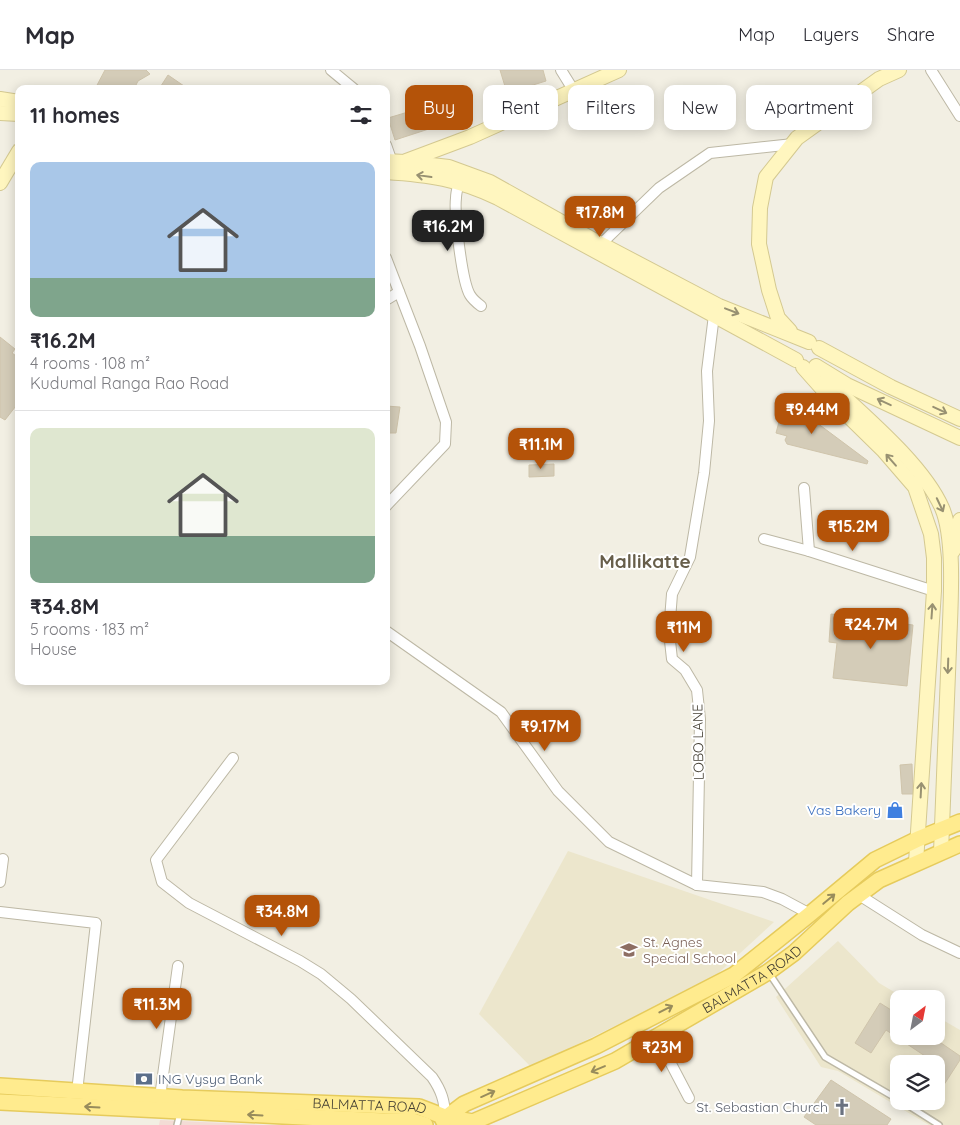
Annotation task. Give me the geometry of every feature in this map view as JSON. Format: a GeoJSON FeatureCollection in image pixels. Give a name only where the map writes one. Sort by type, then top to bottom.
{"type":"FeatureCollection","features":[{"type":"Feature","properties":{"kind":"main road"},"geometry":{"type":"LineString","coordinates":[[442,1121],[464,1104],[596,1046],[734,975],[875,860],[918,839],[960,822]]}},
{"type":"Feature","properties":{"kind":"main road","name":"BALMATTA ROAD"},"geometry":{"type":"LineString","coordinates":[[0,1086],[160,1097],[180,1111],[419,1107],[442,1121],[471,1123],[615,1061],[768,972],[794,953],[859,895],[879,880],[960,844]]}},
{"type":"Feature","properties":{"kind":"main road","name":"BALMATTA ROAD"},"geometry":{"type":"LineString","coordinates":[[0,1102],[373,1121],[412,1121],[425,1125]]}},
{"type":"Feature","properties":{"kind":"street"},"geometry":{"type":"LineString","coordinates":[[331,70],[349,85]]}},
{"type":"Feature","properties":{"kind":"street"},"geometry":{"type":"LineString","coordinates":[[561,70],[571,85]]}},
{"type":"Feature","properties":{"kind":"street"},"geometry":{"type":"LineString","coordinates":[[585,85],[619,70]]}},
{"type":"Feature","properties":{"kind":"street"},"geometry":{"type":"LineString","coordinates":[[807,365],[821,359],[808,343],[778,318],[769,290],[759,244],[760,208],[766,177],[797,138],[879,79],[898,70]]}},
{"type":"Feature","properties":{"kind":"street"},"geometry":{"type":"LineString","coordinates":[[931,70],[960,116]]}},
{"type":"Feature","properties":{"kind":"street"},"geometry":{"type":"LineString","coordinates":[[394,167],[470,137],[568,93]]}},
{"type":"Feature","properties":{"kind":"street"},"geometry":{"type":"LineString","coordinates":[[0,99],[15,101]]}},
{"type":"Feature","properties":{"kind":"street"},"geometry":{"type":"LineString","coordinates":[[0,113],[15,114]]}},
{"type":"Feature","properties":{"kind":"street"},"geometry":{"type":"LineString","coordinates":[[601,244],[659,188],[710,153],[793,144]]}},
{"type":"Feature","properties":{"kind":"street"},"geometry":{"type":"LineString","coordinates":[[0,183],[15,159]]}},
{"type":"Feature","properties":{"kind":"street"},"geometry":{"type":"LineString","coordinates":[[394,167],[447,178],[474,186],[807,365],[960,438]]}},
{"type":"Feature","properties":{"kind":"street"},"geometry":{"type":"LineString","coordinates":[[394,167],[449,167],[490,182],[718,306],[808,343],[891,387],[960,419]]}},
{"type":"Feature","properties":{"kind":"street"},"geometry":{"type":"LineString","coordinates":[[459,182],[456,210],[462,271],[470,295],[481,306]]}},
{"type":"Feature","properties":{"kind":"street"},"geometry":{"type":"LineString","coordinates":[[390,268],[420,346],[446,422],[445,444],[390,502]]}},
{"type":"Feature","properties":{"kind":"street"},"geometry":{"type":"LineString","coordinates":[[390,298],[399,292]]}},
{"type":"Feature","properties":{"kind":"street","name":"LOBO LANE"},"geometry":{"type":"LineString","coordinates":[[697,885],[700,718],[697,690],[685,670],[672,659],[669,632],[672,594],[690,557],[704,473],[709,421],[707,371],[714,315]]}},
{"type":"Feature","properties":{"kind":"street"},"geometry":{"type":"LineString","coordinates":[[808,343],[801,343],[795,354],[868,419],[922,476],[934,492],[943,510],[950,555],[950,599],[941,852]]}},
{"type":"Feature","properties":{"kind":"street"},"geometry":{"type":"LineString","coordinates":[[807,365],[836,403],[883,450],[915,488],[931,534],[934,558],[934,591],[916,862]]}},
{"type":"Feature","properties":{"kind":"street"},"geometry":{"type":"LineString","coordinates":[[804,488],[809,551]]}},
{"type":"Feature","properties":{"kind":"street"},"geometry":{"type":"LineString","coordinates":[[950,555],[955,546],[960,520]]}},
{"type":"Feature","properties":{"kind":"street"},"geometry":{"type":"LineString","coordinates":[[764,538],[934,591]]}},
{"type":"Feature","properties":{"kind":"street"},"geometry":{"type":"LineString","coordinates":[[934,558],[950,555]]}},
{"type":"Feature","properties":{"kind":"street"},"geometry":{"type":"LineString","coordinates":[[390,634],[502,712],[558,791],[609,842],[697,885],[763,892],[782,898],[810,914]]}},
{"type":"Feature","properties":{"kind":"street"},"geometry":{"type":"LineString","coordinates":[[233,758],[156,860],[162,882],[189,903],[300,961],[321,974],[351,999],[432,1077],[441,1091],[445,1104],[442,1121]]}},
{"type":"Feature","properties":{"kind":"street"},"geometry":{"type":"LineString","coordinates":[[0,860],[3,859],[0,882]]}},
{"type":"Feature","properties":{"kind":"street"},"geometry":{"type":"LineString","coordinates":[[859,895],[922,935],[960,953]]}},
{"type":"Feature","properties":{"kind":"street"},"geometry":{"type":"LineString","coordinates":[[0,912],[96,923],[77,1092]]}},
{"type":"Feature","properties":{"kind":"street"},"geometry":{"type":"LineString","coordinates":[[160,1097],[178,966]]}},
{"type":"Feature","properties":{"kind":"street"},"geometry":{"type":"LineString","coordinates":[[657,1037],[689,1098]]}},
{"type":"Feature","properties":{"kind":"lane"},"geometry":{"type":"LineString","coordinates":[[768,972],[825,1057],[890,1095]]}},
{"type":"Feature","properties":{"kind":"lane"},"geometry":{"type":"LineString","coordinates":[[915,1110],[939,1125]]}},
{"type":"Feature","properties":{"kind":"shaded area","name":"St. Agnes Special School"},"geometry":{"type":"Polygon","coordinates":[[[568,851],[774,922],[713,978],[531,1067],[479,1014],[568,851]]]}},
{"type":"Feature","properties":{"kind":"shaded area"},"geometry":{"type":"Polygon","coordinates":[[[838,941],[879,983],[891,990],[890,1045],[945,1045],[945,1021],[960,1030],[960,1125],[929,1125],[904,1110],[945,1110],[945,1055],[890,1055],[890,1102],[838,1071],[821,1067],[776,997],[838,941]]]}},
{"type":"Feature","properties":{"kind":"shaded area"},"geometry":{"type":"Polygon","coordinates":[[[160,1120],[267,1125],[159,1125],[160,1120]]]}},
{"type":"Feature","properties":{"kind":"building"},"geometry":{"type":"Polygon","coordinates":[[[105,70],[146,70],[150,74],[138,81],[136,85],[97,85],[105,70]]]}},
{"type":"Feature","properties":{"kind":"building"},"geometry":{"type":"Polygon","coordinates":[[[500,70],[543,70],[546,81],[533,85],[505,85],[500,70]]]}},
{"type":"Feature","properties":{"kind":"building"},"geometry":{"type":"Polygon","coordinates":[[[168,75],[183,85],[162,85],[168,75]]]}},
{"type":"Feature","properties":{"kind":"building"},"geometry":{"type":"Polygon","coordinates":[[[405,113],[405,130],[426,130],[395,140],[390,117],[405,113]]]}},
{"type":"Feature","properties":{"kind":"building"},"geometry":{"type":"Polygon","coordinates":[[[0,337],[15,349],[12,353],[15,355],[15,407],[5,420],[0,417],[0,337]]]}},
{"type":"Feature","properties":{"kind":"building"},"geometry":{"type":"Polygon","coordinates":[[[794,399],[804,406],[801,411],[868,461],[867,464],[787,444],[785,440],[787,436],[776,433],[780,418],[794,399]]]}},
{"type":"Feature","properties":{"kind":"building"},"geometry":{"type":"Polygon","coordinates":[[[390,406],[400,407],[396,433],[390,433],[390,406]]]}},
{"type":"Feature","properties":{"kind":"building"},"geometry":{"type":"Polygon","coordinates":[[[554,464],[554,476],[529,477],[529,465],[554,464]]]}},
{"type":"Feature","properties":{"kind":"building"},"geometry":{"type":"Polygon","coordinates":[[[831,614],[913,625],[907,686],[833,678],[837,643],[829,642],[831,614]]]}},
{"type":"Feature","properties":{"kind":"building"},"geometry":{"type":"Polygon","coordinates":[[[912,764],[913,794],[902,794],[900,765],[912,764]]]}},
{"type":"Feature","properties":{"kind":"building"},"geometry":{"type":"Polygon","coordinates":[[[880,1003],[890,1009],[890,1033],[886,1030],[871,1053],[855,1043],[880,1003]]]}},
{"type":"Feature","properties":{"kind":"building"},"geometry":{"type":"Polygon","coordinates":[[[908,1045],[944,1045],[960,1056],[960,1060],[945,1083],[945,1055],[924,1055],[908,1045]]]}},
{"type":"Feature","properties":{"kind":"building","name":"St. Sebastian Church"},"geometry":{"type":"Polygon","coordinates":[[[831,1080],[891,1119],[887,1125],[816,1125],[804,1117],[831,1080]]]}},
{"type":"Feature","properties":{"kind":"place","name":"Vas Bakery"},"geometry":{"type":"Point","coordinates":[895,810]}},
{"type":"Feature","properties":{"kind":"place","name":"St. Agnes Special School"},"geometry":{"type":"Point","coordinates":[629,950]}},
{"type":"Feature","properties":{"kind":"place","name":"ING Vysya Bank"},"geometry":{"type":"Point","coordinates":[144,1079]}},
{"type":"Feature","properties":{"kind":"place","name":"St. Sebastian Church"},"geometry":{"type":"Point","coordinates":[842,1107]}},
{"type":"Feature","properties":{"kind":"district","name":"Mallikatte"},"geometry":{"type":"Point","coordinates":[645,561]}}]}
